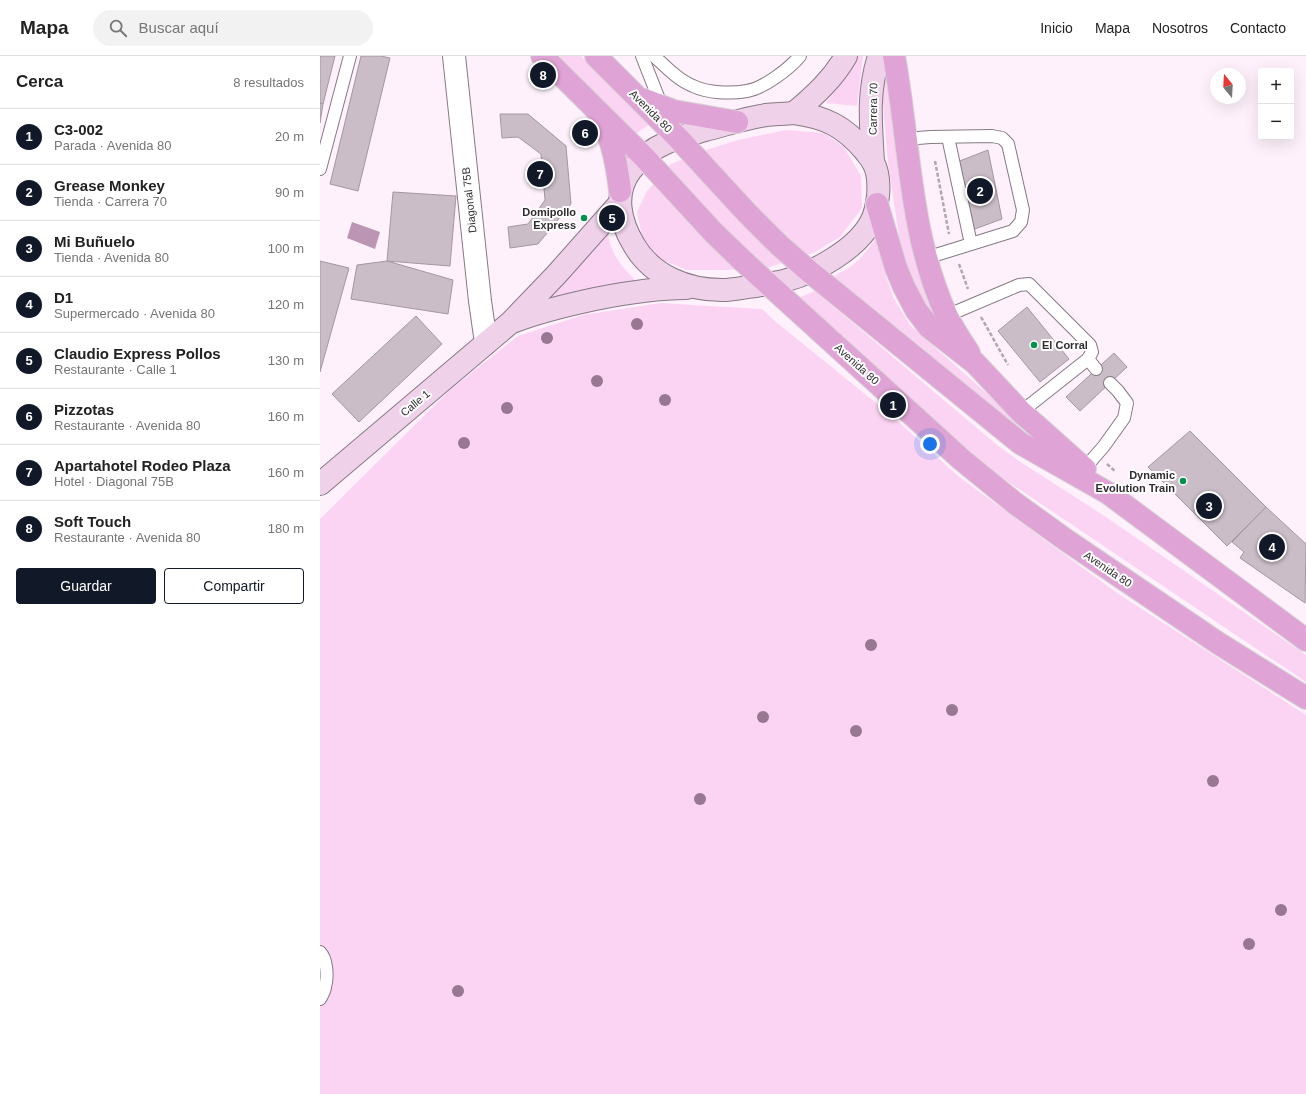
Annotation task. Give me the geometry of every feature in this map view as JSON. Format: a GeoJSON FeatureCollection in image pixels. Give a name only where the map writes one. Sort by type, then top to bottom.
{"type":"FeatureCollection","features":[{"type":"Feature","properties":{"kind":"main road","name":"Avenida 80"},"geometry":{"type":"LineString","coordinates":[[542,56],[644,157],[713,232],[767,284],[962,460],[1016,504],[1066,540],[1218,643],[1306,698]]}},
{"type":"Feature","properties":{"kind":"main road","name":"Avenida 80"},"geometry":{"type":"LineString","coordinates":[[596,56],[678,138],[779,245],[810,272],[1020,443],[1108,493],[1306,640]]}},
{"type":"Feature","properties":{"kind":"main road"},"geometry":{"type":"LineString","coordinates":[[794,114],[817,94],[833,76],[846,56]]}},
{"type":"Feature","properties":{"kind":"main road","name":"Carrera 70"},"geometry":{"type":"LineString","coordinates":[[696,288],[722,290],[744,288],[787,280],[810,272],[843,252],[860,238],[872,222],[877,204],[878,181],[874,162],[870,114],[871,89],[879,56]]}},
{"type":"Feature","properties":{"kind":"main road"},"geometry":{"type":"LineString","coordinates":[[894,56],[900,87],[919,231],[926,258],[946,316],[975,363]]}},
{"type":"Feature","properties":{"kind":"main road"},"geometry":{"type":"LineString","coordinates":[[638,98],[662,107],[692,115],[737,122]]}},
{"type":"Feature","properties":{"kind":"main road"},"geometry":{"type":"LineString","coordinates":[[597,110],[609,135],[616,161],[620,197],[626,229],[636,249],[646,261],[671,280],[696,288]]}},
{"type":"Feature","properties":{"kind":"main road","name":"Calle 1"},"geometry":{"type":"LineString","coordinates":[[320,484],[510,323],[557,274],[620,197],[627,175],[644,157],[665,143],[678,138],[766,115],[794,114],[821,118],[837,125],[849,134],[874,162]]}},
{"type":"Feature","properties":{"kind":"main road"},"geometry":{"type":"LineString","coordinates":[[877,204],[896,268],[916,310],[929,327],[975,363],[1021,412],[1084,469],[1108,493]]}},
{"type":"Feature","properties":{"kind":"main road","name":"Calle 1"},"geometry":{"type":"LineString","coordinates":[[510,323],[538,312],[561,306],[634,291],[664,288],[696,288]]}},
{"type":"Feature","properties":{"kind":"street","name":"Diagonal 75B"},"geometry":{"type":"LineString","coordinates":[[454,56],[480,301],[486,343]]}},
{"type":"Feature","properties":{"kind":"lane"},"geometry":{"type":"LineString","coordinates":[[320,169],[350,56]]}},
{"type":"Feature","properties":{"kind":"lane"},"geometry":{"type":"LineString","coordinates":[[642,56],[662,107]]}},
{"type":"Feature","properties":{"kind":"lane"},"geometry":{"type":"LineString","coordinates":[[654,56],[679,78],[693,87],[718,93],[747,91],[771,80],[800,56]]}},
{"type":"Feature","properties":{"kind":"lane"},"geometry":{"type":"LineString","coordinates":[[906,139],[992,136],[1002,138],[1008,144],[1024,210],[1021,222],[1013,231],[926,258]]}},
{"type":"Feature","properties":{"kind":"lane"},"geometry":{"type":"LineString","coordinates":[[948,137],[971,244]]}},
{"type":"Feature","properties":{"kind":"lane"},"geometry":{"type":"LineString","coordinates":[[946,316],[1019,285],[1028,284],[1090,345],[1092,352],[1088,359],[1021,412]]}},
{"type":"Feature","properties":{"kind":"lane"},"geometry":{"type":"LineString","coordinates":[[1088,359],[1096,369]]}},
{"type":"Feature","properties":{"kind":"lane"},"geometry":{"type":"LineString","coordinates":[[1084,469],[1104,446],[1124,418],[1127,403],[1118,390],[1110,383]]}},
{"type":"Feature","properties":{"kind":"lane"},"geometry":{"type":"LineString","coordinates":[[320,952],[324,956],[327,978],[325,989],[320,999]]}},
{"type":"Feature","properties":{"kind":"shaded area"},"geometry":{"type":"Polygon","coordinates":[[[554,56],[581,56],[650,124],[634,135],[554,56]]]}},
{"type":"Feature","properties":{"kind":"shaded area"},"geometry":{"type":"Polygon","coordinates":[[[855,56],[863,56],[857,106],[826,103],[838,87],[855,56]]]}},
{"type":"Feature","properties":{"kind":"shaded area"},"geometry":{"type":"Polygon","coordinates":[[[886,67],[902,187],[914,258],[937,322],[909,281],[901,249],[888,164],[882,91],[886,67]]]}},
{"type":"Feature","properties":{"kind":"shaded area"},"geometry":{"type":"Polygon","coordinates":[[[786,130],[824,133],[844,147],[861,176],[862,208],[840,237],[813,253],[767,268],[687,270],[662,260],[651,252],[642,236],[637,212],[647,191],[671,164],[703,151],[738,140],[786,130]]]}},
{"type":"Feature","properties":{"kind":"shaded area"},"geometry":{"type":"Polygon","coordinates":[[[352,222],[380,232],[375,249],[347,238],[352,222]]]}},
{"type":"Feature","properties":{"kind":"shaded area"},"geometry":{"type":"Polygon","coordinates":[[[607,228],[608,237],[613,252],[621,265],[638,283],[545,300],[607,228]]]}},
{"type":"Feature","properties":{"kind":"shaded area"},"geometry":{"type":"Polygon","coordinates":[[[877,236],[885,274],[894,299],[910,325],[994,400],[1036,444],[832,277],[853,265],[867,250],[877,236]]]}},
{"type":"Feature","properties":{"kind":"shaded area"},"geometry":{"type":"Polygon","coordinates":[[[815,291],[997,445],[1022,463],[1103,515],[1306,655],[1306,682],[1004,479],[979,459],[798,298],[815,291]]]}},
{"type":"Feature","properties":{"kind":"shaded area"},"geometry":{"type":"Polygon","coordinates":[[[660,303],[762,309],[892,416],[958,476],[1117,593],[1306,715],[1306,1094],[320,1094],[320,519],[451,389],[518,336],[583,315],[660,303]]]}},
{"type":"Feature","properties":{"kind":"building"},"geometry":{"type":"Polygon","coordinates":[[[320,56],[335,56],[323,104],[320,103],[320,56]]]}},
{"type":"Feature","properties":{"kind":"building"},"geometry":{"type":"Polygon","coordinates":[[[361,56],[381,56],[390,58],[358,191],[330,184],[361,56]]]}},
{"type":"Feature","properties":{"kind":"building"},"geometry":{"type":"Polygon","coordinates":[[[320,103],[323,104],[320,123],[320,103]]]}},
{"type":"Feature","properties":{"kind":"building"},"geometry":{"type":"Polygon","coordinates":[[[500,114],[528,114],[566,146],[571,204],[538,244],[510,248],[508,227],[528,224],[545,200],[541,154],[518,137],[502,138],[500,114]]]}},
{"type":"Feature","properties":{"kind":"building"},"geometry":{"type":"Polygon","coordinates":[[[988,150],[1002,219],[972,230],[957,162],[988,150]]]}},
{"type":"Feature","properties":{"kind":"building"},"geometry":{"type":"Polygon","coordinates":[[[393,192],[456,196],[450,266],[387,261],[393,192]]]}},
{"type":"Feature","properties":{"kind":"building"},"geometry":{"type":"Polygon","coordinates":[[[320,261],[349,268],[320,372],[320,261]]]}},
{"type":"Feature","properties":{"kind":"building"},"geometry":{"type":"Polygon","coordinates":[[[387,261],[453,280],[448,314],[351,299],[357,265],[387,261]]]}},
{"type":"Feature","properties":{"kind":"building","name":"El Corral"},"geometry":{"type":"Polygon","coordinates":[[[1027,307],[1069,359],[1040,382],[998,331],[1027,307]]]}},
{"type":"Feature","properties":{"kind":"building"},"geometry":{"type":"Polygon","coordinates":[[[416,316],[442,344],[359,422],[332,394],[416,316]]]}},
{"type":"Feature","properties":{"kind":"building"},"geometry":{"type":"Polygon","coordinates":[[[1114,353],[1127,367],[1080,411],[1066,397],[1114,353]]]}},
{"type":"Feature","properties":{"kind":"building"},"geometry":{"type":"Polygon","coordinates":[[[1190,431],[1266,507],[1227,546],[1148,467],[1190,431]]]}},
{"type":"Feature","properties":{"kind":"building"},"geometry":{"type":"Polygon","coordinates":[[[1266,507],[1306,544],[1305,603],[1240,558],[1244,552],[1232,542],[1266,507]]]}},
{"type":"Feature","properties":{"kind":"place","name":"Soft Touch"},"geometry":{"type":"Point","coordinates":[543,75]}},
{"type":"Feature","properties":{"kind":"place","name":"Pizzotas"},"geometry":{"type":"Point","coordinates":[585,133]}},
{"type":"Feature","properties":{"kind":"place","name":"Apartahotel Rodeo Plaza"},"geometry":{"type":"Point","coordinates":[540,174]}},
{"type":"Feature","properties":{"kind":"place","name":"Grease Monkey"},"geometry":{"type":"Point","coordinates":[980,191]}},
{"type":"Feature","properties":{"kind":"place","name":"Domipollo Express"},"geometry":{"type":"Point","coordinates":[584,218]}},
{"type":"Feature","properties":{"kind":"place","name":"Claudio Express Pollos"},"geometry":{"type":"Point","coordinates":[612,218]}},
{"type":"Feature","properties":{"kind":"place","name":"El Corral"},"geometry":{"type":"Point","coordinates":[1034,345]}},
{"type":"Feature","properties":{"kind":"place","name":"C3-002"},"geometry":{"type":"Point","coordinates":[893,405]}},
{"type":"Feature","properties":{"kind":"place","name":"Dynamic Evolution Train"},"geometry":{"type":"Point","coordinates":[1183,481]}},
{"type":"Feature","properties":{"kind":"place","name":"Mi Buñuelo"},"geometry":{"type":"Point","coordinates":[1209,506]}},
{"type":"Feature","properties":{"kind":"place","name":"D1"},"geometry":{"type":"Point","coordinates":[1272,547]}}]}
